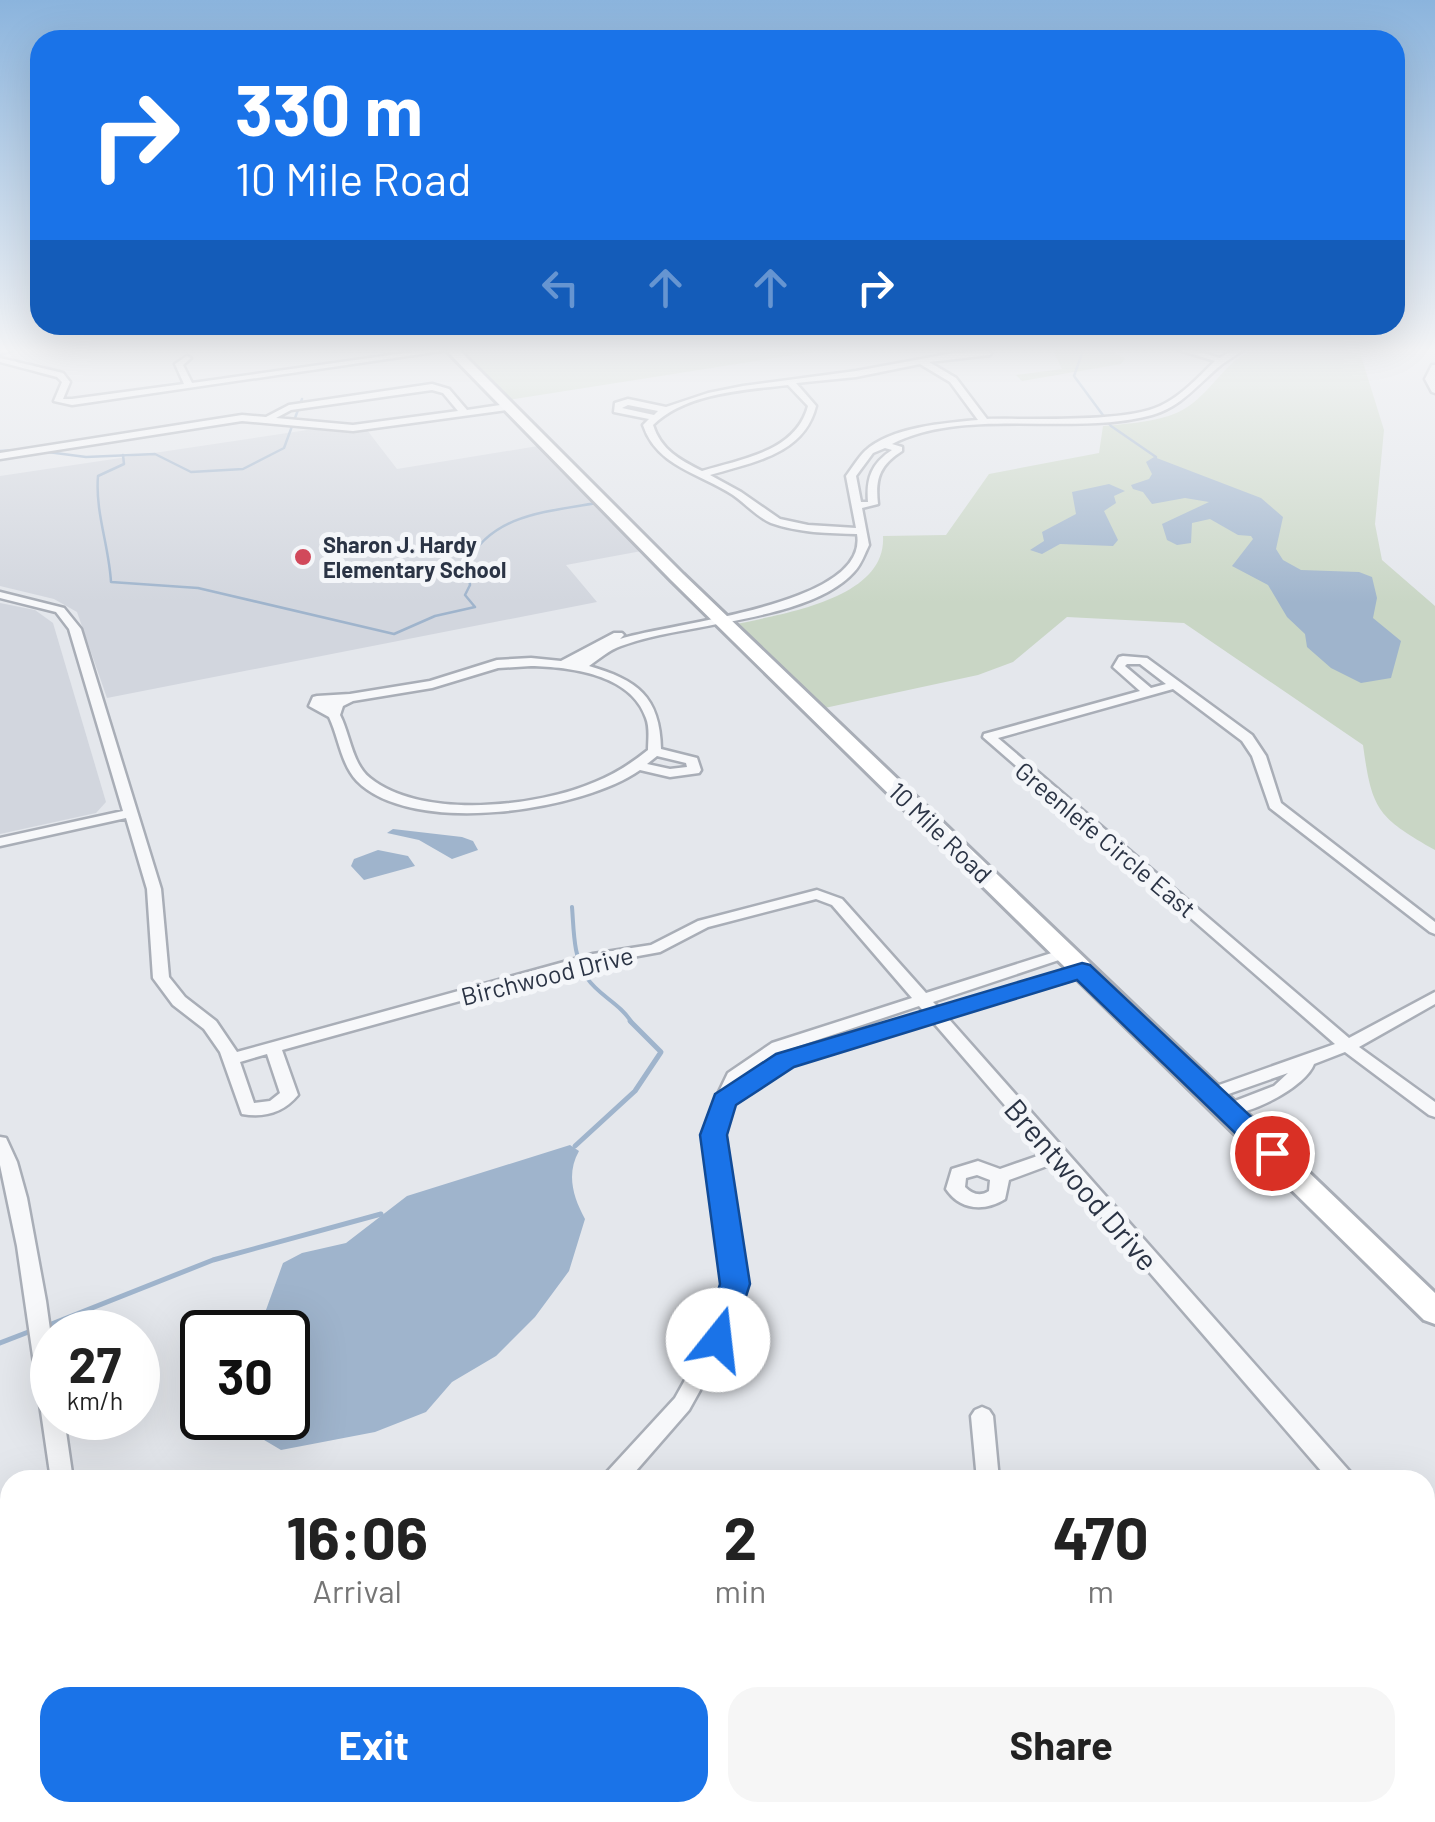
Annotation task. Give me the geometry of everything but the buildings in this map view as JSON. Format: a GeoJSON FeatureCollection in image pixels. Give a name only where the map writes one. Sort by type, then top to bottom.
{"type":"FeatureCollection","features":[{"type":"Feature","properties":{"kind":"main road","name":"10 Mile Road"},"geometry":{"type":"LineString","coordinates":[[534,433],[717,616],[1435,1312]]}},
{"type":"Feature","properties":{"kind":"street"},"geometry":{"type":"LineString","coordinates":[[0,456],[134,433]]}},
{"type":"Feature","properties":{"kind":"street"},"geometry":{"type":"LineString","coordinates":[[650,433],[701,475],[780,522],[862,532]]}},
{"type":"Feature","properties":{"kind":"street"},"geometry":{"type":"LineString","coordinates":[[701,475],[774,450],[798,433]]}},
{"type":"Feature","properties":{"kind":"street"},"geometry":{"type":"LineString","coordinates":[[566,662],[600,640],[778,608],[847,573],[862,554],[862,532],[851,484],[855,468],[883,444],[916,433]]}},
{"type":"Feature","properties":{"kind":"street"},"geometry":{"type":"LineString","coordinates":[[856,506],[873,504],[869,483],[873,470],[899,448],[961,433]]}},
{"type":"Feature","properties":{"kind":"street"},"geometry":{"type":"LineString","coordinates":[[883,444],[899,448]]}},
{"type":"Feature","properties":{"kind":"street"},"geometry":{"type":"LineString","coordinates":[[0,595],[47,605],[69,618],[154,889],[161,978],[179,1001],[210,1024],[232,1060],[248,1110],[276,1107],[288,1095],[274,1048]]}},
{"type":"Feature","properties":{"kind":"street"},"geometry":{"type":"LineString","coordinates":[[582,665],[615,644],[717,616]]}},
{"type":"Feature","properties":{"kind":"street"},"geometry":{"type":"LineString","coordinates":[[1148,692],[1119,668],[1123,660],[1142,661],[1246,738],[1259,756],[1275,804],[1435,929]]}},
{"type":"Feature","properties":{"kind":"street"},"geometry":{"type":"LineString","coordinates":[[497,664],[582,665],[607,676],[638,699],[653,717],[655,751],[641,766],[596,786],[484,809],[426,806],[387,794],[362,778],[351,764],[343,730],[334,715],[316,706],[317,700],[432,684],[497,664]]}},
{"type":"Feature","properties":{"kind":"street","name":"Greenlefe Circle East"},"geometry":{"type":"LineString","coordinates":[[1175,685],[989,737],[1351,1047]]}},
{"type":"Feature","properties":{"kind":"street"},"geometry":{"type":"LineString","coordinates":[[334,715],[338,704],[350,698]]}},
{"type":"Feature","properties":{"kind":"street"},"geometry":{"type":"LineString","coordinates":[[641,766],[670,773],[694,770],[692,761],[655,751]]}},
{"type":"Feature","properties":{"kind":"street"},"geometry":{"type":"LineString","coordinates":[[0,842],[132,813]]}},
{"type":"Feature","properties":{"kind":"street","name":"Birchwood Drive"},"geometry":{"type":"LineString","coordinates":[[232,1060],[593,959],[655,949],[703,924],[817,894]]}},
{"type":"Feature","properties":{"kind":"street","name":"Brentwood Drive"},"geometry":{"type":"LineString","coordinates":[[817,894],[838,902],[1333,1470]]}},
{"type":"Feature","properties":{"kind":"street"},"geometry":{"type":"LineString","coordinates":[[623,1470],[682,1404],[718,1340],[735,1284],[714,1135],[724,1100],[785,1060],[1072,962]]}},
{"type":"Feature","properties":{"kind":"street"},"geometry":{"type":"LineString","coordinates":[[1219,1102],[1280,1090],[1314,1060],[1386,1030],[1435,997]]}},
{"type":"Feature","properties":{"kind":"street"},"geometry":{"type":"LineString","coordinates":[[1351,1047],[1435,1111]]}},
{"type":"Feature","properties":{"kind":"street"},"geometry":{"type":"LineString","coordinates":[[0,1143],[7,1150],[9,1203],[60,1470]]}},
{"type":"Feature","properties":{"kind":"street"},"geometry":{"type":"LineString","coordinates":[[1000,1176],[1057,1156]]}},
{"type":"Feature","properties":{"kind":"street"},"geometry":{"type":"LineString","coordinates":[[982,1416],[987,1470]]}},
{"type":"Feature","properties":{"kind":"shaded area","name":"Sharon J. Hardy Elementary School"},"geometry":{"type":"Polygon","coordinates":[[[287,433],[369,433],[397,469],[544,445],[647,550],[566,565],[597,602],[107,698],[77,612],[54,599],[0,586],[0,476],[287,433]]]}},
{"type":"Feature","properties":{"kind":"shaded area"},"geometry":{"type":"Polygon","coordinates":[[[0,603],[35,610],[53,623],[106,802],[96,813],[0,834],[0,603]]]}},
{"type":"Feature","properties":{"kind":"green space"},"geometry":{"type":"Polygon","coordinates":[[[1102,433],[1384,433],[1375,524],[1382,560],[1435,606],[1435,850],[1401,829],[1381,810],[1370,784],[1363,745],[1184,623],[1067,617],[1013,662],[978,675],[820,709],[732,625],[801,609],[849,589],[868,575],[880,558],[883,536],[946,535],[989,474],[1099,453],[1102,433]]]}},
{"type":"Feature","properties":{"kind":"water"},"geometry":{"type":"Polygon","coordinates":[[[1154,457],[1261,498],[1283,517],[1276,549],[1283,560],[1301,570],[1359,572],[1372,577],[1377,598],[1373,618],[1401,641],[1391,678],[1361,683],[1331,668],[1307,647],[1305,634],[1287,617],[1268,585],[1232,566],[1253,539],[1251,536],[1238,535],[1210,519],[1192,523],[1191,543],[1177,545],[1167,540],[1162,524],[1209,502],[1185,498],[1152,504],[1143,492],[1133,489],[1131,485],[1149,479],[1152,474],[1146,462],[1154,457]]]}},
{"type":"Feature","properties":{"kind":"water"},"geometry":{"type":"Polygon","coordinates":[[[1109,484],[1125,491],[1114,496],[1116,503],[1104,511],[1118,540],[1113,546],[1060,544],[1042,554],[1030,550],[1044,541],[1042,532],[1076,514],[1072,492],[1109,484]]]}},
{"type":"Feature","properties":{"kind":"water"},"geometry":{"type":"Polygon","coordinates":[[[393,829],[462,837],[473,841],[478,850],[452,859],[419,840],[387,833],[393,829]]]}},
{"type":"Feature","properties":{"kind":"water"},"geometry":{"type":"Polygon","coordinates":[[[378,850],[408,856],[415,866],[364,880],[351,866],[354,859],[378,850]]]}},
{"type":"Feature","properties":{"kind":"water"},"geometry":{"type":"Polygon","coordinates":[[[570,1145],[579,1151],[573,1185],[585,1219],[569,1271],[535,1317],[496,1356],[452,1382],[426,1412],[375,1432],[281,1450],[264,1440],[310,1440],[310,1310],[266,1310],[283,1263],[302,1253],[346,1243],[407,1196],[570,1145]]]}},
{"type":"Feature","properties":{"kind":"waterway"},"geometry":{"type":"LineString","coordinates":[[123,455],[155,454],[191,472],[243,469],[284,448],[290,433]]}},
{"type":"Feature","properties":{"kind":"waterway"},"geometry":{"type":"LineString","coordinates":[[1121,433],[1156,457]]}},
{"type":"Feature","properties":{"kind":"waterway"},"geometry":{"type":"LineString","coordinates":[[0,451],[20,450]]}},
{"type":"Feature","properties":{"kind":"waterway"},"geometry":{"type":"LineString","coordinates":[[40,451],[86,457],[123,455]]}},
{"type":"Feature","properties":{"kind":"waterway"},"geometry":{"type":"LineString","coordinates":[[123,455],[124,464],[98,476],[98,503],[111,582],[198,588],[394,634],[435,616],[475,607],[465,595],[470,585],[467,563],[491,534],[522,518],[596,503]]}},
{"type":"Feature","properties":{"kind":"waterway"},"geometry":{"type":"LineString","coordinates":[[572,907],[582,970],[632,1023]]}},
{"type":"Feature","properties":{"kind":"waterway"},"geometry":{"type":"LineString","coordinates":[[575,1146],[635,1091],[661,1052],[632,1023]]}},
{"type":"Feature","properties":{"kind":"waterway"},"geometry":{"type":"LineString","coordinates":[[87,1310],[213,1260],[381,1214]]}},
{"type":"Feature","properties":{"kind":"waterway"},"geometry":{"type":"LineString","coordinates":[[0,1343],[30,1331]]}},
{"type":"Feature","properties":{"kind":"place","name":"Sharon J. Hardy Elementary School"},"geometry":{"type":"Point","coordinates":[303,557]}},
{"type":"Feature","properties":{"kind":"route"},"geometry":{"type":"LineString","coordinates":[[718,1340],[735,1284],[714,1135],[724,1100],[785,1060],[1082,971],[1272,1153]]}}]}
